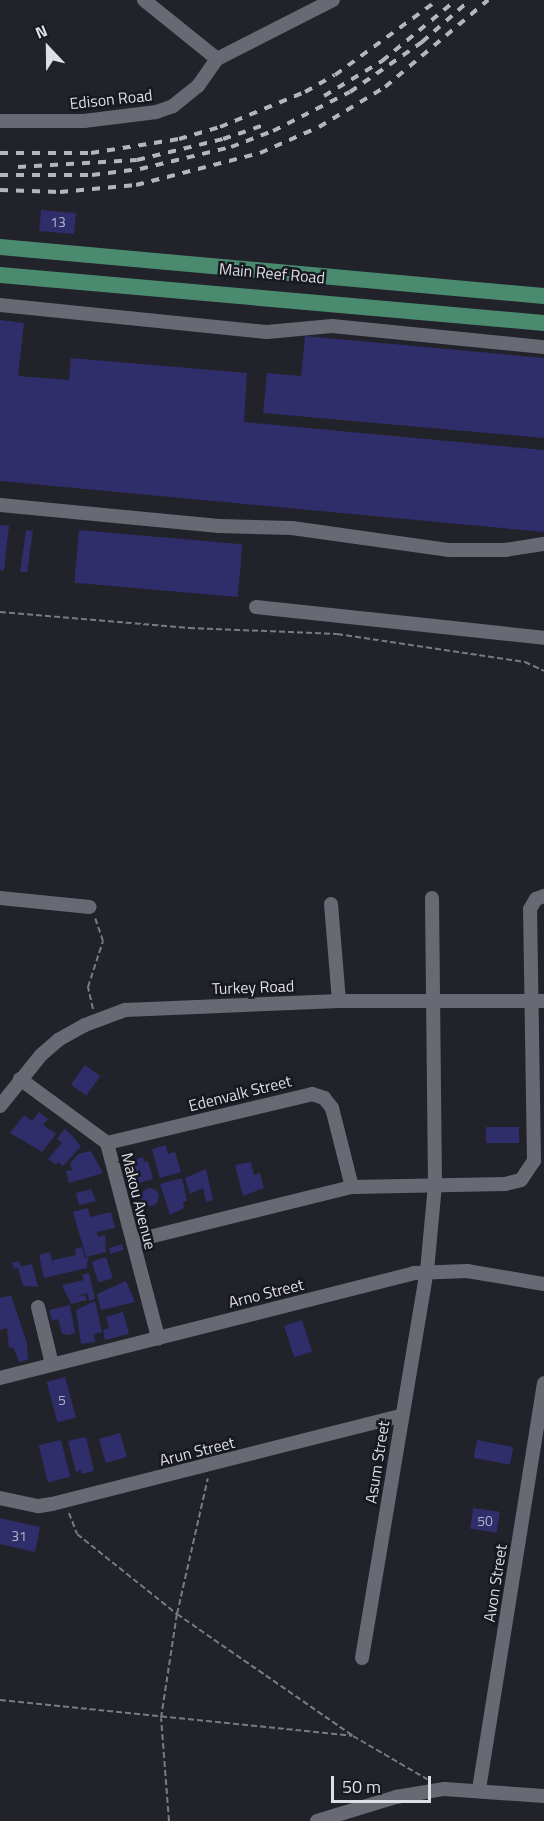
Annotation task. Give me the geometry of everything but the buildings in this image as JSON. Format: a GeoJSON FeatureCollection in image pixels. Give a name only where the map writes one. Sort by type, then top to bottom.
{"type":"FeatureCollection","features":[{"type":"Feature","properties":{"kind":"main road","name":"Main Reef Road"},"geometry":{"type":"LineString","coordinates":[[0,247],[544,296]]}},
{"type":"Feature","properties":{"kind":"main road","name":"Main Reef Road"},"geometry":{"type":"LineString","coordinates":[[0,275],[544,323]]}},
{"type":"Feature","properties":{"kind":"main road"},"geometry":{"type":"LineString","coordinates":[[456,316],[460,289]]}},
{"type":"Feature","properties":{"kind":"street"},"geometry":{"type":"LineString","coordinates":[[144,0],[217,59]]}},
{"type":"Feature","properties":{"kind":"street","name":"Edison Road"},"geometry":{"type":"LineString","coordinates":[[0,121],[84,121],[156,112],[186,99],[217,59],[333,0]]}},
{"type":"Feature","properties":{"kind":"street"},"geometry":{"type":"LineString","coordinates":[[0,305],[267,332],[323,326],[544,347]]}},
{"type":"Feature","properties":{"kind":"street"},"geometry":{"type":"LineString","coordinates":[[0,505],[219,526],[292,528],[449,550],[505,550],[544,544]]}},
{"type":"Feature","properties":{"kind":"street"},"geometry":{"type":"LineString","coordinates":[[256,607],[544,638]]}},
{"type":"Feature","properties":{"kind":"street"},"geometry":{"type":"LineString","coordinates":[[132,1242],[352,1186],[505,1184],[521,1180],[532,1169],[539,1001],[530,909],[536,898],[544,896]]}},
{"type":"Feature","properties":{"kind":"street"},"geometry":{"type":"LineString","coordinates":[[0,898],[90,907]]}},
{"type":"Feature","properties":{"kind":"street","name":"Asum Street"},"geometry":{"type":"LineString","coordinates":[[362,1658],[427,1270],[435,1185],[432,898]]}},
{"type":"Feature","properties":{"kind":"street"},"geometry":{"type":"LineString","coordinates":[[332,904],[339,1001]]}},
{"type":"Feature","properties":{"kind":"street","name":"Turkey Road"},"geometry":{"type":"LineString","coordinates":[[0,1106],[20,1079],[58,1040],[98,1019],[149,1006],[339,1001],[539,1001]]}},
{"type":"Feature","properties":{"kind":"street","name":"Makou Avenue"},"geometry":{"type":"LineString","coordinates":[[20,1079],[107,1143],[158,1338]]}},
{"type":"Feature","properties":{"kind":"street","name":"Edenvalk Street"},"geometry":{"type":"LineString","coordinates":[[107,1143],[312,1094],[324,1098],[332,1108],[352,1186]]}},
{"type":"Feature","properties":{"kind":"street","name":"Arno Street"},"geometry":{"type":"LineString","coordinates":[[0,1378],[427,1270],[476,1272],[544,1284]]}},
{"type":"Feature","properties":{"kind":"street"},"geometry":{"type":"LineString","coordinates":[[38,1307],[52,1364]]}},
{"type":"Feature","properties":{"kind":"street","name":"Avon Street"},"geometry":{"type":"LineString","coordinates":[[478,1789],[541,1415],[544,1383]]}},
{"type":"Feature","properties":{"kind":"street","name":"Arun Street"},"geometry":{"type":"LineString","coordinates":[[0,1498],[39,1506],[65,1502],[401,1416]]}},
{"type":"Feature","properties":{"kind":"street"},"geometry":{"type":"LineString","coordinates":[[316,1821],[396,1797],[444,1789],[478,1789],[544,1796]]}},
{"type":"Feature","properties":{"kind":"path"},"geometry":{"type":"LineString","coordinates":[[0,612],[189,628],[337,634],[525,662],[544,671]]}},
{"type":"Feature","properties":{"kind":"path"},"geometry":{"type":"LineString","coordinates":[[90,907],[104,941],[88,987],[98,1019]]}},
{"type":"Feature","properties":{"kind":"path"},"geometry":{"type":"LineString","coordinates":[[169,1821],[161,1718],[177,1614],[211,1464]]}},
{"type":"Feature","properties":{"kind":"path"},"geometry":{"type":"LineString","coordinates":[[65,1502],[77,1534],[177,1614],[352,1736],[444,1789]]}},
{"type":"Feature","properties":{"kind":"path"},"geometry":{"type":"LineString","coordinates":[[0,1700],[352,1736]]}},
{"type":"Feature","properties":{"kind":"railway"},"geometry":{"type":"LineString","coordinates":[[0,153],[91,153],[179,139],[220,127],[305,92],[335,75],[438,0]]}},
{"type":"Feature","properties":{"kind":"railway"},"geometry":{"type":"LineString","coordinates":[[324,96],[382,61],[456,0]]}},
{"type":"Feature","properties":{"kind":"railway"},"geometry":{"type":"LineString","coordinates":[[0,175],[92,175],[140,169],[231,147],[273,131],[350,92],[422,42],[470,0]]}},
{"type":"Feature","properties":{"kind":"railway"},"geometry":{"type":"LineString","coordinates":[[0,190],[60,192],[136,185],[260,153],[319,127],[385,87],[488,0]]}},
{"type":"Feature","properties":{"kind":"railway"},"geometry":{"type":"LineString","coordinates":[[18,167],[137,160],[223,139],[267,124]]}}]}
